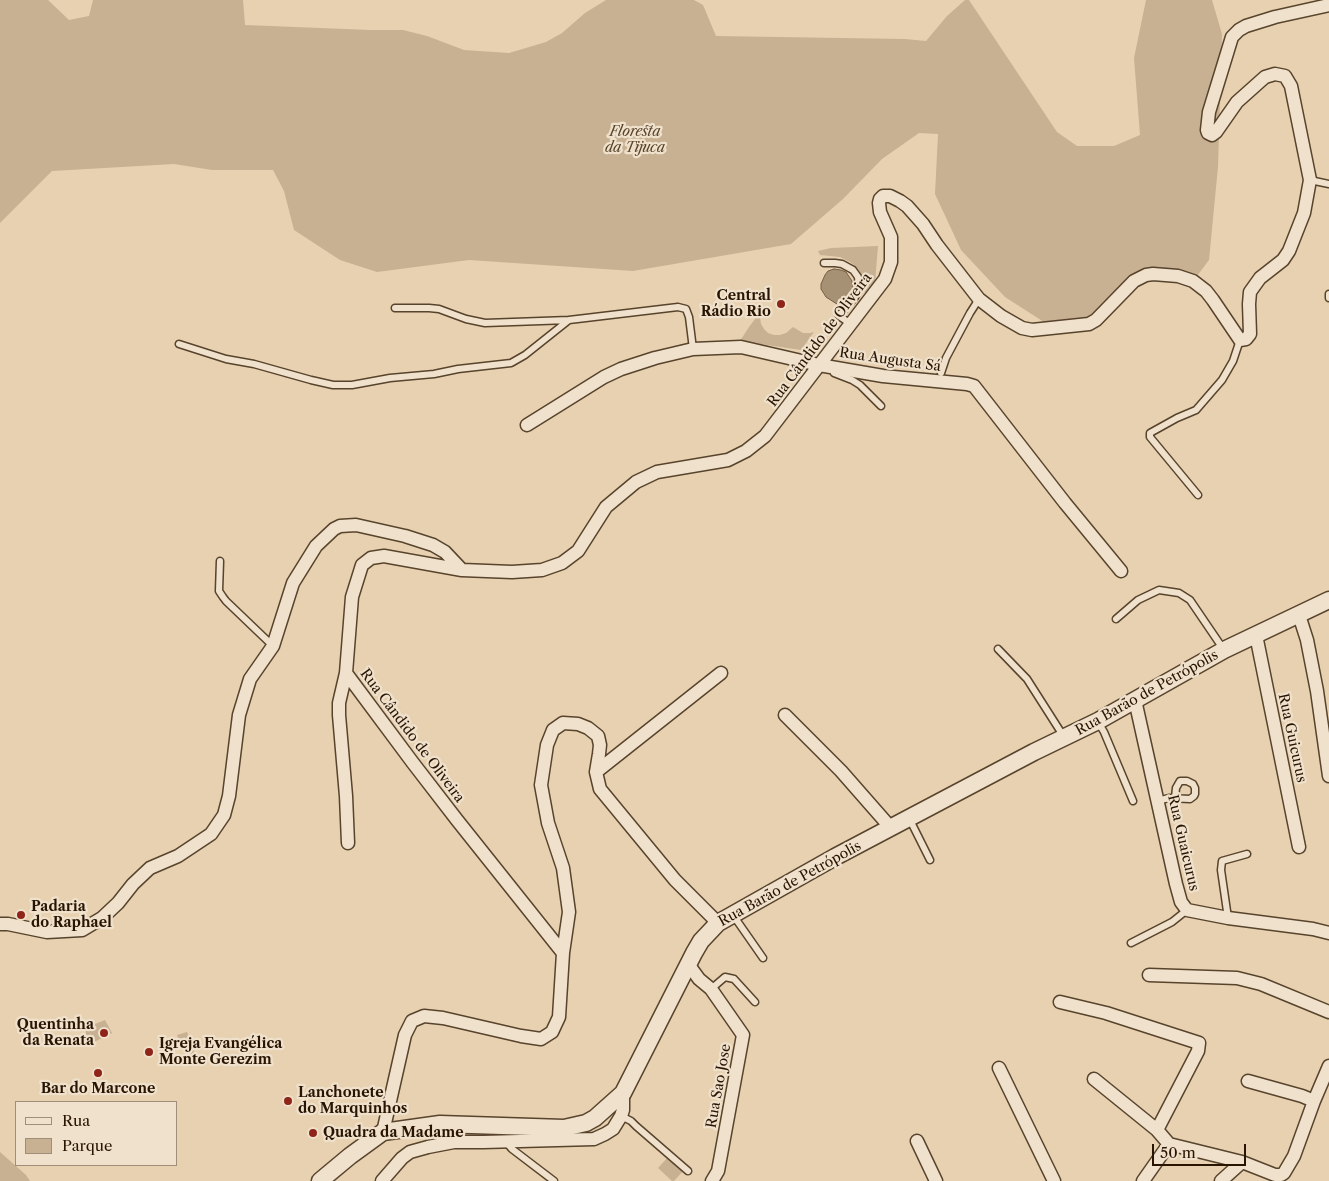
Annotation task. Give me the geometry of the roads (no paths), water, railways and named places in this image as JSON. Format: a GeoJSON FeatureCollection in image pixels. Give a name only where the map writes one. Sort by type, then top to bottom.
{"type":"FeatureCollection","features":[{"type":"Feature","properties":{"kind":"street"},"geometry":{"type":"LineString","coordinates":[[1240,340],[1246,339],[1250,334],[1250,292],[1260,278],[1282,260],[1289,251],[1304,213],[1310,180],[1291,86],[1285,76],[1275,74],[1265,77],[1238,102],[1216,132],[1212,134],[1208,133],[1207,130],[1209,112],[1232,37],[1239,30],[1275,16],[1329,5]]}},
{"type":"Feature","properties":{"kind":"street","name":"Rua Cândido de Oliveira"},"geometry":{"type":"LineString","coordinates":[[563,953],[457,820],[346,673],[352,597],[362,565],[371,558],[384,556],[462,570],[512,572],[542,570],[562,563],[578,551],[606,507],[636,482],[657,472],[728,460],[746,451],[765,436],[885,279],[891,262],[891,237],[878,203],[883,196],[890,196],[900,200],[923,224],[942,252],[979,299],[1001,316],[1022,328],[1032,330],[1090,324],[1134,281],[1153,274],[1178,276],[1193,281],[1206,291],[1240,340]]}},
{"type":"Feature","properties":{"kind":"street","name":"Rua Augusta Sá"},"geometry":{"type":"LineString","coordinates":[[527,425],[604,377],[621,369],[693,349],[741,347],[817,367],[883,376],[967,384],[974,386],[1121,571]]}},
{"type":"Feature","properties":{"kind":"street"},"geometry":{"type":"LineString","coordinates":[[0,924],[47,932],[82,930],[102,918],[150,868],[178,856],[211,834],[224,814],[229,796],[239,715],[250,679],[273,646],[293,583],[316,546],[334,529],[340,526],[356,525],[405,536],[433,545],[445,552],[462,570]]}},
{"type":"Feature","properties":{"kind":"street","name":"Rua Barão de Petrópolis"},"geometry":{"type":"LineString","coordinates":[[320,1181],[383,1132],[440,1124],[564,1128],[586,1123],[595,1118],[623,1093],[688,964],[701,941],[718,923],[835,857],[1098,722],[1224,650],[1329,600]]}},
{"type":"Feature","properties":{"kind":"street"},"geometry":{"type":"LineString","coordinates":[[1299,615],[1312,665],[1329,776]]}},
{"type":"Feature","properties":{"kind":"street","name":"Rua Guicurus"},"geometry":{"type":"LineString","coordinates":[[1256,635],[1299,847]]}},
{"type":"Feature","properties":{"kind":"street"},"geometry":{"type":"LineString","coordinates":[[346,673],[339,703],[339,714],[348,843]]}},
{"type":"Feature","properties":{"kind":"street"},"geometry":{"type":"LineString","coordinates":[[596,772],[721,674]]}},
{"type":"Feature","properties":{"kind":"street","name":"Rua Guaicurus"},"geometry":{"type":"LineString","coordinates":[[1135,700],[1176,884],[1181,902],[1187,910],[1228,918],[1314,929],[1329,933]]}},
{"type":"Feature","properties":{"kind":"street"},"geometry":{"type":"LineString","coordinates":[[785,715],[841,771],[891,828]]}},
{"type":"Feature","properties":{"kind":"street"},"geometry":{"type":"LineString","coordinates":[[383,1132],[405,1035],[412,1021],[424,1016],[443,1018],[541,1039],[552,1032],[559,1016],[563,953],[570,912],[563,868],[548,823],[541,785],[547,745],[553,730],[563,723],[578,724],[588,728],[598,736],[600,754],[596,772],[600,789],[675,880],[718,923]]}},
{"type":"Feature","properties":{"kind":"street","name":"Rua Sao Jose"},"geometry":{"type":"LineString","coordinates":[[688,964],[711,989],[743,1035],[718,1171],[712,1181]]}},
{"type":"Feature","properties":{"kind":"street"},"geometry":{"type":"LineString","coordinates":[[1149,975],[1237,978],[1261,984],[1329,1012]]}},
{"type":"Feature","properties":{"kind":"street"},"geometry":{"type":"LineString","coordinates":[[680,983],[700,979]]}},
{"type":"Feature","properties":{"kind":"street"},"geometry":{"type":"LineString","coordinates":[[1060,1002],[1106,1013],[1199,1043],[1198,1051],[1157,1130]]}},
{"type":"Feature","properties":{"kind":"street"},"geometry":{"type":"LineString","coordinates":[[1094,1079],[1157,1130],[1169,1144],[1242,1162],[1273,1178],[1284,1173],[1294,1156],[1329,1066]]}},
{"type":"Feature","properties":{"kind":"street"},"geometry":{"type":"LineString","coordinates":[[999,1068],[1054,1181]]}},
{"type":"Feature","properties":{"kind":"street"},"geometry":{"type":"LineString","coordinates":[[1248,1081],[1314,1101]]}},
{"type":"Feature","properties":{"kind":"street"},"geometry":{"type":"LineString","coordinates":[[382,1181],[402,1158],[410,1152],[428,1147],[454,1142],[594,1139],[613,1129],[623,1110],[623,1093]]}},
{"type":"Feature","properties":{"kind":"street"},"geometry":{"type":"LineString","coordinates":[[917,1141],[936,1181]]}},
{"type":"Feature","properties":{"kind":"street"},"geometry":{"type":"LineString","coordinates":[[1143,1181],[1169,1144]]}},
{"type":"Feature","properties":{"kind":"street"},"geometry":{"type":"LineString","coordinates":[[1221,1181],[1242,1162]]}},
{"type":"Feature","properties":{"kind":"lane"},"geometry":{"type":"LineString","coordinates":[[1310,180],[1329,184]]}},
{"type":"Feature","properties":{"kind":"lane"},"geometry":{"type":"LineString","coordinates":[[824,263],[835,262],[842,264],[853,270],[858,277],[859,290],[840,316],[851,324]]}},
{"type":"Feature","properties":{"kind":"lane"},"geometry":{"type":"LineString","coordinates":[[940,373],[946,358],[979,299]]}},
{"type":"Feature","properties":{"kind":"lane"},"geometry":{"type":"LineString","coordinates":[[395,308],[439,309],[466,319],[485,323],[569,320],[678,307],[686,309],[689,317],[693,349]]}},
{"type":"Feature","properties":{"kind":"lane"},"geometry":{"type":"LineString","coordinates":[[179,344],[226,359],[254,364],[311,380],[333,385],[352,385],[390,378],[511,363],[525,355],[569,320]]}},
{"type":"Feature","properties":{"kind":"lane"},"geometry":{"type":"LineString","coordinates":[[1198,495],[1150,437],[1150,433],[1196,410],[1222,380],[1233,361],[1240,340]]}},
{"type":"Feature","properties":{"kind":"lane"},"geometry":{"type":"LineString","coordinates":[[817,367],[852,380],[860,385],[881,406]]}},
{"type":"Feature","properties":{"kind":"lane"},"geometry":{"type":"LineString","coordinates":[[220,561],[220,591],[223,597],[273,646]]}},
{"type":"Feature","properties":{"kind":"lane"},"geometry":{"type":"LineString","coordinates":[[1116,619],[1138,600],[1159,590],[1179,593],[1190,600],[1224,650]]}},
{"type":"Feature","properties":{"kind":"lane"},"geometry":{"type":"LineString","coordinates":[[998,648],[1027,679],[1064,738]]}},
{"type":"Feature","properties":{"kind":"lane"},"geometry":{"type":"LineString","coordinates":[[1098,722],[1133,801]]}},
{"type":"Feature","properties":{"kind":"lane"},"geometry":{"type":"LineString","coordinates":[[1158,801],[1175,798]]}},
{"type":"Feature","properties":{"kind":"lane"},"geometry":{"type":"LineString","coordinates":[[909,818],[930,860]]}},
{"type":"Feature","properties":{"kind":"lane"},"geometry":{"type":"LineString","coordinates":[[1228,918],[1221,870],[1222,861],[1247,854]]}},
{"type":"Feature","properties":{"kind":"lane"},"geometry":{"type":"LineString","coordinates":[[1130,943],[1172,922],[1187,910]]}},
{"type":"Feature","properties":{"kind":"lane"},"geometry":{"type":"LineString","coordinates":[[732,914],[763,958]]}},
{"type":"Feature","properties":{"kind":"lane"},"geometry":{"type":"LineString","coordinates":[[711,989],[725,977],[734,980],[755,1002]]}},
{"type":"Feature","properties":{"kind":"lane"},"geometry":{"type":"LineString","coordinates":[[621,1116],[636,1126],[688,1171]]}},
{"type":"Feature","properties":{"kind":"lane"},"geometry":{"type":"LineString","coordinates":[[506,1142],[512,1150],[554,1181]]}},
{"type":"Feature","properties":{"kind":"place","name":"Central Rádio Rio"},"geometry":{"type":"Point","coordinates":[781,304]}},
{"type":"Feature","properties":{"kind":"place","name":"Padaria do Raphael"},"geometry":{"type":"Point","coordinates":[21,915]}},
{"type":"Feature","properties":{"kind":"place","name":"Quentinha da Renata"},"geometry":{"type":"Point","coordinates":[104,1033]}},
{"type":"Feature","properties":{"kind":"place","name":"Igreja Evangélica Monte Gerezim"},"geometry":{"type":"Point","coordinates":[149,1052]}},
{"type":"Feature","properties":{"kind":"place","name":"Bar do Marcone"},"geometry":{"type":"Point","coordinates":[98,1073]}},
{"type":"Feature","properties":{"kind":"place","name":"Lanchonete do Marquinhos"},"geometry":{"type":"Point","coordinates":[288,1101]}},
{"type":"Feature","properties":{"kind":"place","name":"Quadra da Madame"},"geometry":{"type":"Point","coordinates":[313,1133]}},
{"type":"Feature","properties":{"kind":"park label","name":"Floresta da Tijuca"},"geometry":{"type":"Point","coordinates":[635,140]}}]}
